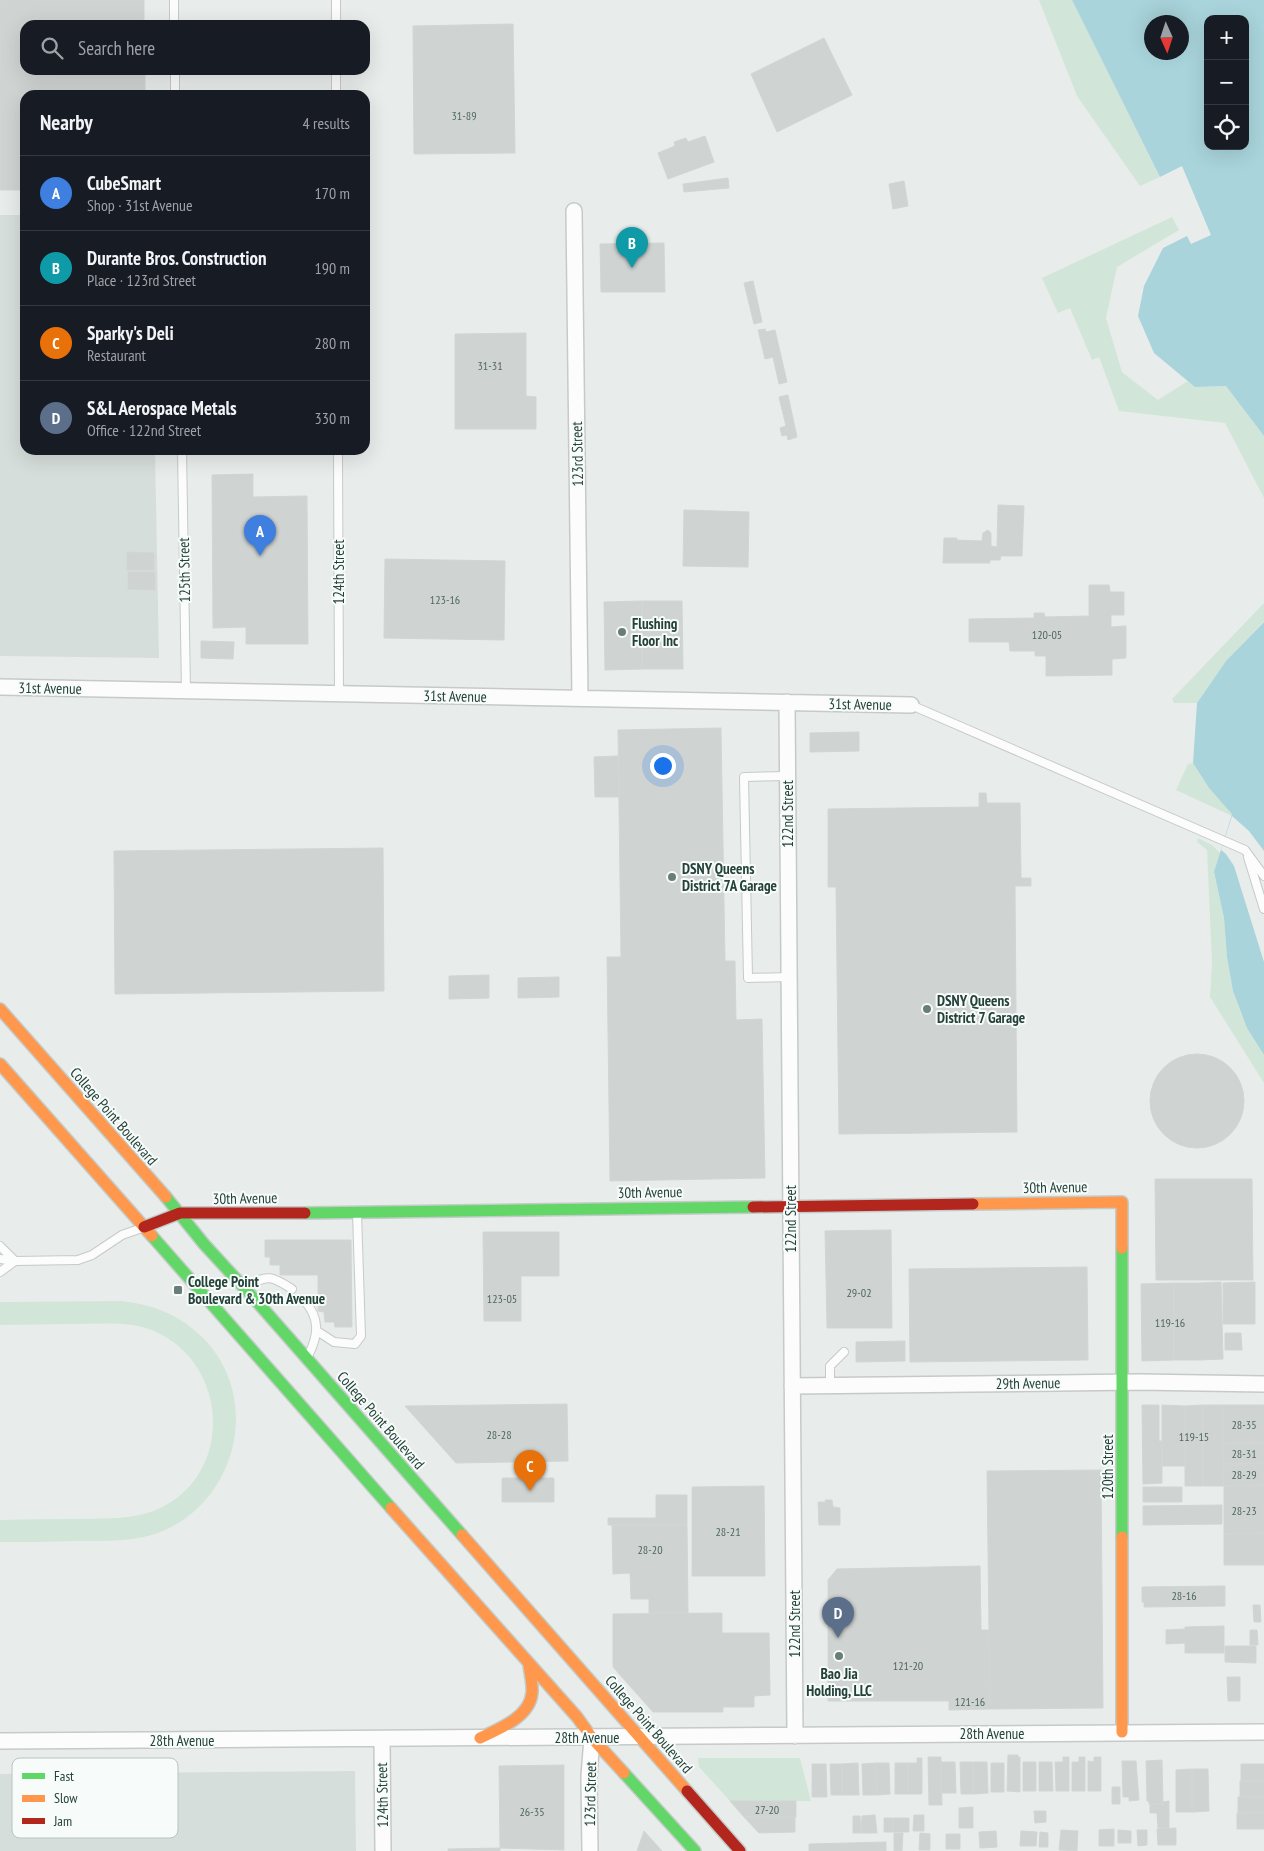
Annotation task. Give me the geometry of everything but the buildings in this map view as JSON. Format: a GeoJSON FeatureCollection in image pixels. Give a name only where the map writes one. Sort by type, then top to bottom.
{"type":"FeatureCollection","features":[{"type":"Feature","properties":{"kind":"main road","name":"College Point Boulevard"},"geometry":{"type":"LineString","coordinates":[[0,1009],[180,1213],[204,1244],[244,1286],[740,1851]]}},
{"type":"Feature","properties":{"kind":"main road"},"geometry":{"type":"LineString","coordinates":[[0,1064],[529,1665],[578,1717],[592,1738],[695,1851]]}},
{"type":"Feature","properties":{"kind":"main road","name":"30th Avenue"},"geometry":{"type":"LineString","coordinates":[[180,1213],[1122,1202]]}},
{"type":"Feature","properties":{"kind":"main road","name":"120th Street"},"geometry":{"type":"LineString","coordinates":[[1122,1202],[1122,1732]]}},
{"type":"Feature","properties":{"kind":"main road"},"geometry":{"type":"LineString","coordinates":[[144,1228],[180,1213]]}},
{"type":"Feature","properties":{"kind":"main road"},"geometry":{"type":"LineString","coordinates":[[480,1738],[517,1719],[528,1703],[532,1695],[529,1665]]}},
{"type":"Feature","properties":{"kind":"street","name":"123rd Street"},"geometry":{"type":"LineString","coordinates":[[574,211],[580,698]]}},
{"type":"Feature","properties":{"kind":"street","name":"31st Avenue"},"geometry":{"type":"LineString","coordinates":[[0,687],[911,705]]}},
{"type":"Feature","properties":{"kind":"street","name":"122nd Street"},"geometry":{"type":"LineString","coordinates":[[786,702],[794,1736]]}},
{"type":"Feature","properties":{"kind":"street","name":"29th Avenue"},"geometry":{"type":"LineString","coordinates":[[792,1386],[1122,1382],[1264,1384]]}},
{"type":"Feature","properties":{"kind":"street","name":"28th Avenue"},"geometry":{"type":"LineString","coordinates":[[0,1741],[1263,1732]]}},
{"type":"Feature","properties":{"kind":"street","name":"123rd Street"},"geometry":{"type":"LineString","coordinates":[[590,1851],[589,1776],[592,1738]]}},
{"type":"Feature","properties":{"kind":"street","name":"124th Street"},"geometry":{"type":"LineString","coordinates":[[382,1739],[383,1851]]}},
{"type":"Feature","properties":{"kind":"lane"},"geometry":{"type":"LineString","coordinates":[[174,0],[174,20]]}},
{"type":"Feature","properties":{"kind":"lane"},"geometry":{"type":"LineString","coordinates":[[336,0],[336,20]]}},
{"type":"Feature","properties":{"kind":"lane"},"geometry":{"type":"LineString","coordinates":[[175,75],[176,90]]}},
{"type":"Feature","properties":{"kind":"lane"},"geometry":{"type":"LineString","coordinates":[[336,75],[336,90]]}},
{"type":"Feature","properties":{"kind":"lane","name":"125th Street"},"geometry":{"type":"LineString","coordinates":[[182,455],[186,691]]}},
{"type":"Feature","properties":{"kind":"lane","name":"124th Street"},"geometry":{"type":"LineString","coordinates":[[338,455],[339,694]]}},
{"type":"Feature","properties":{"kind":"lane"},"geometry":{"type":"LineString","coordinates":[[911,705],[1246,850],[1264,876]]}},
{"type":"Feature","properties":{"kind":"lane"},"geometry":{"type":"LineString","coordinates":[[787,776],[744,777],[748,978],[788,977]]}},
{"type":"Feature","properties":{"kind":"lane"},"geometry":{"type":"LineString","coordinates":[[1246,850],[1264,909]]}},
{"type":"Feature","properties":{"kind":"lane"},"geometry":{"type":"LineString","coordinates":[[317,1331],[334,1342],[355,1344],[361,1336],[358,1211]]}},
{"type":"Feature","properties":{"kind":"lane"},"geometry":{"type":"LineString","coordinates":[[0,1266],[15,1262],[78,1260],[92,1255],[122,1234],[144,1228]]}},
{"type":"Feature","properties":{"kind":"lane"},"geometry":{"type":"LineString","coordinates":[[0,1246],[15,1262]]}},
{"type":"Feature","properties":{"kind":"lane"},"geometry":{"type":"LineString","coordinates":[[0,1252],[15,1262]]}},
{"type":"Feature","properties":{"kind":"lane"},"geometry":{"type":"LineString","coordinates":[[0,1259],[15,1262]]}},
{"type":"Feature","properties":{"kind":"lane"},"geometry":{"type":"LineString","coordinates":[[0,1272],[15,1262]]}},
{"type":"Feature","properties":{"kind":"lane"},"geometry":{"type":"LineString","coordinates":[[244,1286],[264,1278],[275,1278],[292,1289]]}},
{"type":"Feature","properties":{"kind":"lane"},"geometry":{"type":"LineString","coordinates":[[304,1300],[311,1308],[317,1331],[316,1339],[306,1357]]}},
{"type":"Feature","properties":{"kind":"lane"},"geometry":{"type":"LineString","coordinates":[[830,1385],[830,1366],[844,1352]]}},
{"type":"Feature","properties":{"kind":"shaded area"},"geometry":{"type":"Polygon","coordinates":[[[0,215],[20,215],[20,455],[155,455],[159,658],[0,656],[0,215]]]}},
{"type":"Feature","properties":{"kind":"shaded area"},"geometry":{"type":"Polygon","coordinates":[[[355,1771],[356,1851],[0,1851],[0,1774],[12,1774],[12,1838],[178,1838],[178,1772],[355,1771]]]}},
{"type":"Feature","properties":{"kind":"green space"},"geometry":{"type":"Polygon","coordinates":[[[1039,0],[1072,0],[1160,177],[1140,186],[1077,96],[1039,0]]]}},
{"type":"Feature","properties":{"kind":"green space"},"geometry":{"type":"Polygon","coordinates":[[[1172,217],[1179,230],[1117,267],[1106,318],[1122,372],[1158,400],[1188,381],[1195,387],[1226,386],[1264,436],[1264,498],[1225,423],[1119,411],[1099,357],[1092,360],[1070,308],[1058,313],[1042,278],[1172,217]]]}},
{"type":"Feature","properties":{"kind":"green space"},"geometry":{"type":"Polygon","coordinates":[[[1264,603],[1264,621],[1226,661],[1197,703],[1174,703],[1172,699],[1264,603]]]}},
{"type":"Feature","properties":{"kind":"green space"},"geometry":{"type":"Polygon","coordinates":[[[1193,763],[1209,788],[1233,814],[1232,816],[1176,790],[1188,764],[1193,763]]]}},
{"type":"Feature","properties":{"kind":"green space"},"geometry":{"type":"Polygon","coordinates":[[[1198,838],[1212,845],[1220,853],[1214,873],[1224,918],[1227,957],[1233,991],[1247,1028],[1264,1055],[1264,1083],[1210,997],[1212,963],[1207,850],[1197,842],[1198,838]]]}},
{"type":"Feature","properties":{"kind":"green space"},"geometry":{"type":"Polygon","coordinates":[[[121,1301],[164,1311],[183,1321],[200,1335],[218,1357],[230,1382],[236,1409],[235,1436],[228,1462],[216,1486],[198,1508],[175,1525],[151,1535],[114,1541],[0,1542],[0,1520],[110,1518],[149,1513],[183,1493],[200,1471],[210,1446],[213,1420],[209,1393],[197,1368],[179,1347],[154,1331],[126,1324],[0,1325],[0,1302],[121,1301]]]}},
{"type":"Feature","properties":{"kind":"green space"},"geometry":{"type":"Polygon","coordinates":[[[698,1758],[800,1758],[811,1801],[730,1801],[699,1767],[698,1758]]]}},
{"type":"Feature","properties":{"kind":"water"},"geometry":{"type":"Polygon","coordinates":[[[1072,0],[1264,0],[1264,436],[1226,386],[1195,387],[1154,353],[1138,316],[1144,286],[1163,248],[1187,236],[1191,244],[1211,235],[1182,166],[1160,177],[1072,0]]]}},
{"type":"Feature","properties":{"kind":"water"},"geometry":{"type":"Polygon","coordinates":[[[1264,622],[1264,1055],[1247,1028],[1233,991],[1227,957],[1224,918],[1214,872],[1232,814],[1209,788],[1193,763],[1197,703],[1226,661],[1264,622]]]}},
{"type":"Feature","properties":{"kind":"pier"},"geometry":{"type":"Polygon","coordinates":[[[1232,816],[1249,831],[1264,851],[1264,962],[1234,866],[1221,850],[1232,816]]]}},
{"type":"Feature","properties":{"kind":"traffic: fast"},"geometry":{"type":"LineString","coordinates":[[166,1197],[204,1244],[462,1535]]}},
{"type":"Feature","properties":{"kind":"traffic: fast"},"geometry":{"type":"LineString","coordinates":[[305,1213],[753,1207]]}},
{"type":"Feature","properties":{"kind":"traffic: fast"},"geometry":{"type":"LineString","coordinates":[[152,1236],[391,1508]]}},
{"type":"Feature","properties":{"kind":"traffic: fast"},"geometry":{"type":"LineString","coordinates":[[1122,1248],[1122,1537]]}},
{"type":"Feature","properties":{"kind":"traffic: fast"},"geometry":{"type":"LineString","coordinates":[[624,1773],[695,1851]]}},
{"type":"Feature","properties":{"kind":"traffic: slow"},"geometry":{"type":"LineString","coordinates":[[0,1009],[166,1197]]}},
{"type":"Feature","properties":{"kind":"traffic: slow"},"geometry":{"type":"LineString","coordinates":[[0,1064],[152,1236]]}},
{"type":"Feature","properties":{"kind":"traffic: slow"},"geometry":{"type":"LineString","coordinates":[[973,1204],[1122,1202],[1122,1248]]}},
{"type":"Feature","properties":{"kind":"traffic: slow"},"geometry":{"type":"LineString","coordinates":[[391,1508],[577,1717],[592,1738],[624,1773]]}},
{"type":"Feature","properties":{"kind":"traffic: slow"},"geometry":{"type":"LineString","coordinates":[[462,1535],[687,1791]]}},
{"type":"Feature","properties":{"kind":"traffic: slow"},"geometry":{"type":"LineString","coordinates":[[1122,1537],[1122,1732]]}},
{"type":"Feature","properties":{"kind":"traffic: slow"},"geometry":{"type":"LineString","coordinates":[[480,1738],[512,1721],[526,1709],[532,1693],[529,1665]]}},
{"type":"Feature","properties":{"kind":"traffic: jam"},"geometry":{"type":"LineString","coordinates":[[753,1207],[973,1204]]}},
{"type":"Feature","properties":{"kind":"traffic: jam"},"geometry":{"type":"LineString","coordinates":[[144,1227],[180,1213],[305,1213]]}},
{"type":"Feature","properties":{"kind":"traffic: jam"},"geometry":{"type":"LineString","coordinates":[[687,1791],[740,1851]]}},
{"type":"Feature","properties":{"kind":"place","name":"Durante Bros. Construction"},"geometry":{"type":"Point","coordinates":[632,268]}},
{"type":"Feature","properties":{"kind":"place","name":"CubeSmart"},"geometry":{"type":"Point","coordinates":[260,556]}},
{"type":"Feature","properties":{"kind":"place","name":"Flushing Floor Inc"},"geometry":{"type":"Point","coordinates":[622,632]}},
{"type":"Feature","properties":{"kind":"place","name":"DSNY Queens District 7A Garage"},"geometry":{"type":"Point","coordinates":[672,877]}},
{"type":"Feature","properties":{"kind":"place","name":"DSNY Queens District 7 Garage"},"geometry":{"type":"Point","coordinates":[927,1009]}},
{"type":"Feature","properties":{"kind":"place","name":"College Point Boulevard & 30th Avenue"},"geometry":{"type":"Point","coordinates":[178,1290]}},
{"type":"Feature","properties":{"kind":"place","name":"Sparky's Deli"},"geometry":{"type":"Point","coordinates":[530,1491]}},
{"type":"Feature","properties":{"kind":"place","name":"S&L Aerospace Metals"},"geometry":{"type":"Point","coordinates":[838,1638]}},
{"type":"Feature","properties":{"kind":"place","name":"Bao Jia Holding, LLC"},"geometry":{"type":"Point","coordinates":[839,1656]}}]}
